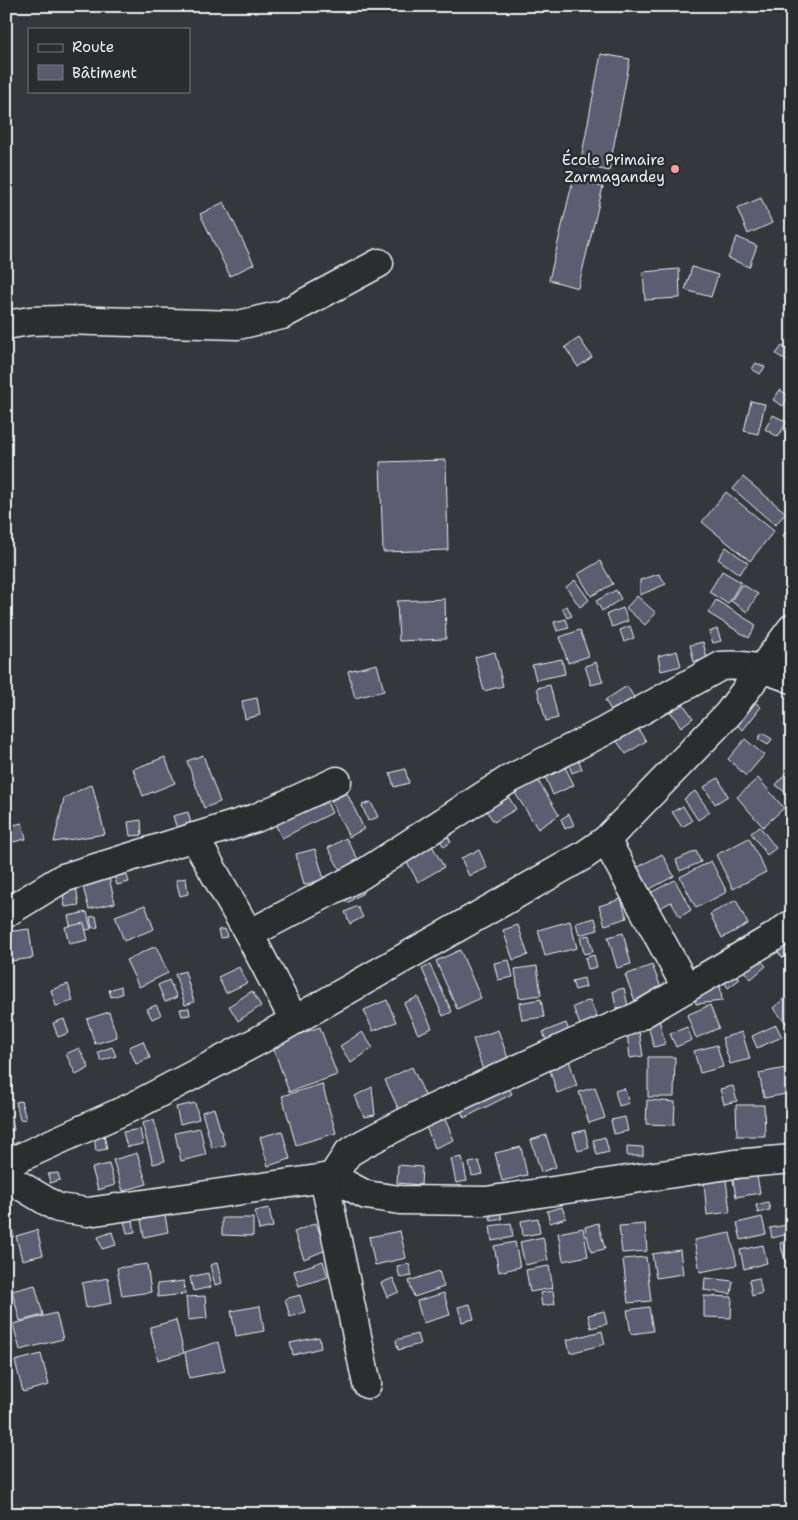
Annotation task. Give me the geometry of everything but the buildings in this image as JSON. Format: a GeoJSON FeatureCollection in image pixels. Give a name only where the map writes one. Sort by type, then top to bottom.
{"type":"FeatureCollection","features":[{"type":"Feature","properties":{"kind":"street"},"geometry":{"type":"LineString","coordinates":[[6,325],[30,320],[246,324],[282,315],[379,263]]}},
{"type":"Feature","properties":{"kind":"street"},"geometry":{"type":"LineString","coordinates":[[6,1164],[136,1105],[294,1020],[574,861],[606,840],[728,714],[792,628]]}},
{"type":"Feature","properties":{"kind":"street"},"geometry":{"type":"LineString","coordinates":[[249,934],[361,875],[508,780],[603,732],[700,676],[721,666],[739,664],[762,667],[792,679]]}},
{"type":"Feature","properties":{"kind":"street"},"geometry":{"type":"LineString","coordinates":[[6,913],[63,878],[256,818],[337,781]]}},
{"type":"Feature","properties":{"kind":"street"},"geometry":{"type":"LineString","coordinates":[[194,837],[249,934],[294,1020]]}},
{"type":"Feature","properties":{"kind":"street"},"geometry":{"type":"LineString","coordinates":[[606,840],[686,988]]}},
{"type":"Feature","properties":{"kind":"street"},"geometry":{"type":"LineString","coordinates":[[367,1384],[328,1178],[348,1153],[363,1144],[574,1043],[637,1017],[772,938],[792,924]]}},
{"type":"Feature","properties":{"kind":"street"},"geometry":{"type":"LineString","coordinates":[[6,1177],[58,1208],[88,1212],[328,1178],[366,1195],[400,1200],[486,1201],[735,1164],[792,1159]]}},
{"type":"Feature","properties":{"kind":"place","name":"École Primaire Zarmagandey"},"geometry":{"type":"Point","coordinates":[675,169]}}]}
